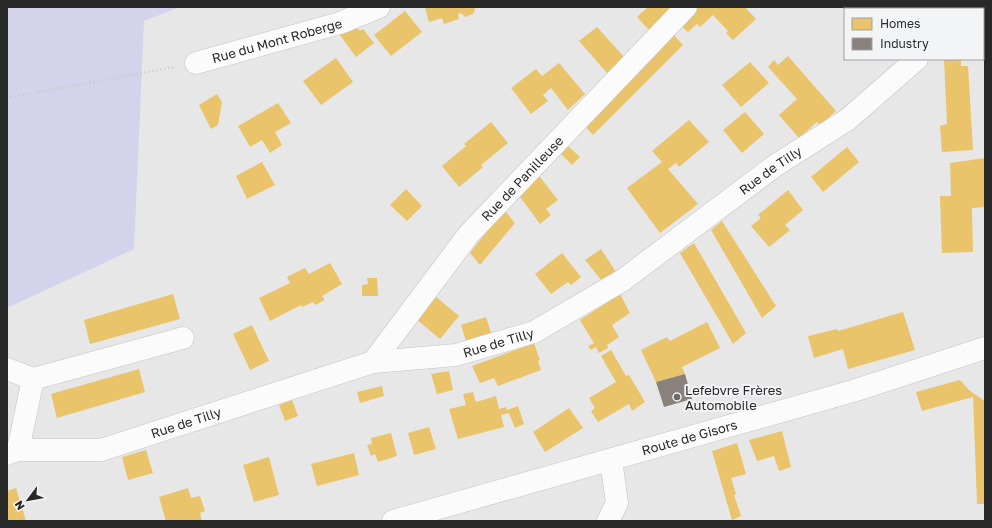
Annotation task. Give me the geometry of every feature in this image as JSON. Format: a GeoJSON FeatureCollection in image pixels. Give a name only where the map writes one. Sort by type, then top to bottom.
{"type":"FeatureCollection","features":[{"type":"Feature","properties":{"kind":"street","name":"Rue du Mont Roberge"},"geometry":{"type":"LineString","coordinates":[[196,63],[340,23],[379,7]]}},
{"type":"Feature","properties":{"kind":"street","name":"Rue de Panilleuse"},"geometry":{"type":"LineString","coordinates":[[373,362],[469,234],[686,7]]}},
{"type":"Feature","properties":{"kind":"street","name":"Rue de Tilly"},"geometry":{"type":"LineString","coordinates":[[12,452],[101,450],[373,362],[456,355],[534,332],[623,280],[776,165],[847,120],[916,60]]}},
{"type":"Feature","properties":{"kind":"street"},"geometry":{"type":"LineString","coordinates":[[7,369],[33,379],[182,338]]}},
{"type":"Feature","properties":{"kind":"street","name":"Route de Gisors"},"geometry":{"type":"LineString","coordinates":[[393,521],[853,391],[985,348]]}},
{"type":"Feature","properties":{"kind":"street"},"geometry":{"type":"LineString","coordinates":[[12,452],[33,379]]}},
{"type":"Feature","properties":{"kind":"street"},"geometry":{"type":"LineString","coordinates":[[608,521],[617,503],[610,460]]}},
{"type":"Feature","properties":{"kind":"path"},"geometry":{"type":"LineString","coordinates":[[7,98],[196,63]]}},
{"type":"Feature","properties":{"kind":"shaded area"},"geometry":{"type":"Polygon","coordinates":[[[7,7],[180,7],[144,21],[134,249],[7,308],[7,7]]]}},
{"type":"Feature","properties":{"kind":"building: Homes"},"geometry":{"type":"Polygon","coordinates":[[[425,7],[474,7],[475,10],[473,14],[465,17],[461,13],[458,14],[459,19],[444,24],[442,18],[429,22],[425,7]]]}},
{"type":"Feature","properties":{"kind":"building: Homes"},"geometry":{"type":"Polygon","coordinates":[[[648,7],[674,7],[650,31],[637,17],[648,7]]]}},
{"type":"Feature","properties":{"kind":"building: Homes"},"geometry":{"type":"Polygon","coordinates":[[[698,7],[745,7],[756,19],[733,40],[726,33],[728,31],[713,15],[700,27],[697,24],[688,32],[680,25],[698,7]]]}},
{"type":"Feature","properties":{"kind":"building: Homes"},"geometry":{"type":"Polygon","coordinates":[[[878,7],[879,8],[854,8],[878,7]]]}},
{"type":"Feature","properties":{"kind":"building: Homes"},"geometry":{"type":"Polygon","coordinates":[[[955,7],[956,8],[930,8],[955,7]]]}},
{"type":"Feature","properties":{"kind":"building: Homes"},"geometry":{"type":"Polygon","coordinates":[[[405,11],[422,32],[391,56],[374,35],[405,11]]]}},
{"type":"Feature","properties":{"kind":"building: Homes"},"geometry":{"type":"Polygon","coordinates":[[[355,25],[360,31],[363,29],[374,43],[356,57],[340,35],[355,25]]]}},
{"type":"Feature","properties":{"kind":"building: Homes"},"geometry":{"type":"Polygon","coordinates":[[[597,27],[624,57],[607,73],[579,41],[597,27]]]}},
{"type":"Feature","properties":{"kind":"building: Homes"},"geometry":{"type":"Polygon","coordinates":[[[672,33],[683,45],[593,135],[583,124],[672,33]]]}},
{"type":"Feature","properties":{"kind":"building: Homes"},"geometry":{"type":"Polygon","coordinates":[[[788,56],[836,111],[820,125],[817,122],[799,138],[779,115],[797,99],[768,67],[774,60],[778,65],[788,56]]]}},
{"type":"Feature","properties":{"kind":"building: Homes"},"geometry":{"type":"Polygon","coordinates":[[[336,58],[353,82],[321,105],[303,81],[336,58]]]}},
{"type":"Feature","properties":{"kind":"building: Homes"},"geometry":{"type":"Polygon","coordinates":[[[944,60],[961,60],[961,66],[968,66],[973,150],[942,152],[940,126],[947,124],[944,60]]]}},
{"type":"Feature","properties":{"kind":"building: Homes"},"geometry":{"type":"Polygon","coordinates":[[[750,62],[769,83],[741,107],[722,85],[750,62]]]}},
{"type":"Feature","properties":{"kind":"building: Homes"},"geometry":{"type":"Polygon","coordinates":[[[559,63],[585,94],[568,110],[551,88],[543,95],[548,101],[531,114],[511,88],[536,69],[542,76],[559,63]]]}},
{"type":"Feature","properties":{"kind":"building: Homes"},"geometry":{"type":"Polygon","coordinates":[[[217,94],[222,102],[218,125],[211,129],[199,105],[217,94]]]}},
{"type":"Feature","properties":{"kind":"building: Homes"},"geometry":{"type":"Polygon","coordinates":[[[278,103],[291,123],[275,132],[282,145],[270,153],[262,140],[250,147],[238,126],[278,103]]]}},
{"type":"Feature","properties":{"kind":"building: Homes"},"geometry":{"type":"Polygon","coordinates":[[[745,112],[764,134],[742,153],[723,130],[745,112]]]}},
{"type":"Feature","properties":{"kind":"building: Homes"},"geometry":{"type":"Polygon","coordinates":[[[689,120],[709,142],[679,167],[676,163],[668,169],[698,204],[660,233],[627,188],[662,162],[652,151],[689,120]]]}},
{"type":"Feature","properties":{"kind":"building: Homes"},"geometry":{"type":"Polygon","coordinates":[[[491,122],[508,143],[481,165],[483,167],[459,187],[442,166],[466,146],[464,144],[491,122]]]}},
{"type":"Feature","properties":{"kind":"building: Homes"},"geometry":{"type":"Polygon","coordinates":[[[568,146],[580,157],[572,165],[561,154],[568,146]]]}},
{"type":"Feature","properties":{"kind":"building: Homes"},"geometry":{"type":"Polygon","coordinates":[[[847,147],[859,162],[823,192],[811,177],[847,147]]]}},
{"type":"Feature","properties":{"kind":"building: Homes"},"geometry":{"type":"Polygon","coordinates":[[[985,158],[985,207],[972,208],[973,252],[942,253],[940,196],[951,196],[950,163],[985,158]]]}},
{"type":"Feature","properties":{"kind":"building: Homes"},"geometry":{"type":"Polygon","coordinates":[[[262,162],[275,185],[247,199],[236,176],[262,162]]]}},
{"type":"Feature","properties":{"kind":"building: Homes"},"geometry":{"type":"Polygon","coordinates":[[[536,172],[558,200],[546,209],[551,215],[540,224],[518,194],[536,172]]]}},
{"type":"Feature","properties":{"kind":"building: Homes"},"geometry":{"type":"Polygon","coordinates":[[[406,189],[422,206],[407,221],[390,205],[406,189]]]}},
{"type":"Feature","properties":{"kind":"building: Homes"},"geometry":{"type":"Polygon","coordinates":[[[788,190],[803,210],[785,225],[790,230],[769,247],[751,226],[761,218],[758,215],[788,190]]]}},
{"type":"Feature","properties":{"kind":"building: Homes"},"geometry":{"type":"Polygon","coordinates":[[[504,210],[515,223],[480,265],[470,253],[504,210]]]}},
{"type":"Feature","properties":{"kind":"building: Homes"},"geometry":{"type":"Polygon","coordinates":[[[722,221],[776,306],[762,318],[711,230],[722,221]]]}},
{"type":"Feature","properties":{"kind":"building: Homes"},"geometry":{"type":"Polygon","coordinates":[[[694,243],[746,333],[733,344],[680,253],[694,243]]]}},
{"type":"Feature","properties":{"kind":"building: Homes"},"geometry":{"type":"Polygon","coordinates":[[[601,249],[616,272],[602,281],[585,260],[601,249]]]}},
{"type":"Feature","properties":{"kind":"building: Homes"},"geometry":{"type":"Polygon","coordinates":[[[562,253],[581,277],[571,285],[568,282],[551,294],[535,274],[562,253]]]}},
{"type":"Feature","properties":{"kind":"building: Homes"},"geometry":{"type":"Polygon","coordinates":[[[330,263],[342,284],[322,296],[325,300],[315,305],[313,302],[302,307],[301,305],[270,321],[259,298],[290,283],[287,277],[305,268],[309,274],[330,263]]]}},
{"type":"Feature","properties":{"kind":"building: Homes"},"geometry":{"type":"Polygon","coordinates":[[[367,278],[377,278],[378,296],[362,296],[362,285],[368,284],[367,278]]]}},
{"type":"Feature","properties":{"kind":"building: Homes"},"geometry":{"type":"Polygon","coordinates":[[[173,294],[180,319],[90,344],[84,320],[173,294]]]}},
{"type":"Feature","properties":{"kind":"building: Homes"},"geometry":{"type":"Polygon","coordinates":[[[620,294],[630,313],[612,325],[619,337],[607,345],[608,348],[599,353],[596,347],[591,350],[588,346],[594,343],[580,320],[620,294]]]}},
{"type":"Feature","properties":{"kind":"building: Homes"},"geometry":{"type":"Polygon","coordinates":[[[435,296],[459,316],[440,339],[416,319],[435,296]]]}},
{"type":"Feature","properties":{"kind":"building: Homes"},"geometry":{"type":"Polygon","coordinates":[[[903,312],[915,350],[848,369],[843,349],[814,358],[808,336],[837,329],[838,331],[903,312]]]}},
{"type":"Feature","properties":{"kind":"building: Homes"},"geometry":{"type":"Polygon","coordinates":[[[486,317],[492,336],[467,344],[461,325],[486,317]]]}},
{"type":"Feature","properties":{"kind":"building: Homes"},"geometry":{"type":"Polygon","coordinates":[[[707,322],[720,348],[682,367],[685,374],[656,382],[641,350],[667,337],[670,341],[707,322]]]}},
{"type":"Feature","properties":{"kind":"building: Homes"},"geometry":{"type":"Polygon","coordinates":[[[252,325],[269,361],[250,370],[233,334],[252,325]]]}},
{"type":"Feature","properties":{"kind":"building: Homes"},"geometry":{"type":"Polygon","coordinates":[[[534,343],[540,360],[538,361],[541,370],[498,386],[494,378],[480,383],[472,366],[534,343]]]}},
{"type":"Feature","properties":{"kind":"building: Homes"},"geometry":{"type":"Polygon","coordinates":[[[611,350],[626,376],[629,375],[645,402],[632,411],[629,404],[598,422],[591,411],[595,408],[589,398],[616,382],[601,356],[611,350]]]}},
{"type":"Feature","properties":{"kind":"building: Homes"},"geometry":{"type":"Polygon","coordinates":[[[139,369],[145,392],[57,418],[51,394],[139,369]]]}},
{"type":"Feature","properties":{"kind":"building: Homes"},"geometry":{"type":"Polygon","coordinates":[[[449,371],[453,390],[437,394],[431,374],[449,371]]]}},
{"type":"Feature","properties":{"kind":"building: Homes"},"geometry":{"type":"Polygon","coordinates":[[[960,380],[970,391],[985,401],[985,504],[977,504],[973,397],[922,411],[916,392],[960,380]]]}},
{"type":"Feature","properties":{"kind":"building: Homes"},"geometry":{"type":"Polygon","coordinates":[[[382,386],[384,396],[360,403],[357,392],[382,386]]]}},
{"type":"Feature","properties":{"kind":"building: Homes"},"geometry":{"type":"Polygon","coordinates":[[[473,392],[476,402],[496,396],[499,409],[506,407],[507,410],[518,406],[524,424],[515,428],[509,413],[501,415],[504,427],[458,439],[449,409],[466,405],[463,394],[473,392]]]}},
{"type":"Feature","properties":{"kind":"building: Homes"},"geometry":{"type":"Polygon","coordinates":[[[292,400],[298,416],[285,421],[279,405],[292,400]]]}},
{"type":"Feature","properties":{"kind":"building: Homes"},"geometry":{"type":"Polygon","coordinates":[[[569,408],[583,428],[545,452],[533,432],[569,408]]]}},
{"type":"Feature","properties":{"kind":"building: Homes"},"geometry":{"type":"Polygon","coordinates":[[[429,427],[436,449],[414,455],[408,433],[429,427]]]}},
{"type":"Feature","properties":{"kind":"building: Homes"},"geometry":{"type":"Polygon","coordinates":[[[782,431],[791,467],[779,471],[774,456],[757,461],[749,440],[782,431]]]}},
{"type":"Feature","properties":{"kind":"building: Homes"},"geometry":{"type":"Polygon","coordinates":[[[391,433],[397,456],[378,462],[375,454],[371,456],[367,445],[372,444],[371,438],[391,433]]]}},
{"type":"Feature","properties":{"kind":"building: Homes"},"geometry":{"type":"Polygon","coordinates":[[[737,443],[746,474],[731,478],[736,494],[734,495],[741,516],[732,520],[712,451],[737,443]]]}},
{"type":"Feature","properties":{"kind":"building: Homes"},"geometry":{"type":"Polygon","coordinates":[[[146,450],[153,473],[128,480],[122,457],[146,450]]]}},
{"type":"Feature","properties":{"kind":"building: Homes"},"geometry":{"type":"Polygon","coordinates":[[[354,453],[359,475],[317,486],[311,464],[354,453]]]}},
{"type":"Feature","properties":{"kind":"building: Homes"},"geometry":{"type":"Polygon","coordinates":[[[269,457],[279,495],[254,502],[243,465],[269,457]]]}},
{"type":"Feature","properties":{"kind":"building: Homes"},"geometry":{"type":"Polygon","coordinates":[[[16,488],[26,521],[7,521],[7,491],[16,488]]]}},
{"type":"Feature","properties":{"kind":"building: Homes"},"geometry":{"type":"Polygon","coordinates":[[[188,488],[191,498],[200,496],[205,511],[200,513],[202,521],[166,521],[159,497],[188,488]]]}},
{"type":"Feature","properties":{"kind":"building: Industry"},"geometry":{"type":"Polygon","coordinates":[[[685,374],[692,399],[664,407],[656,382],[685,374]]]}},
{"type":"Feature","properties":{"kind":"place","name":"Lefebvre Frères Automobile"},"geometry":{"type":"Point","coordinates":[677,397]}}]}
